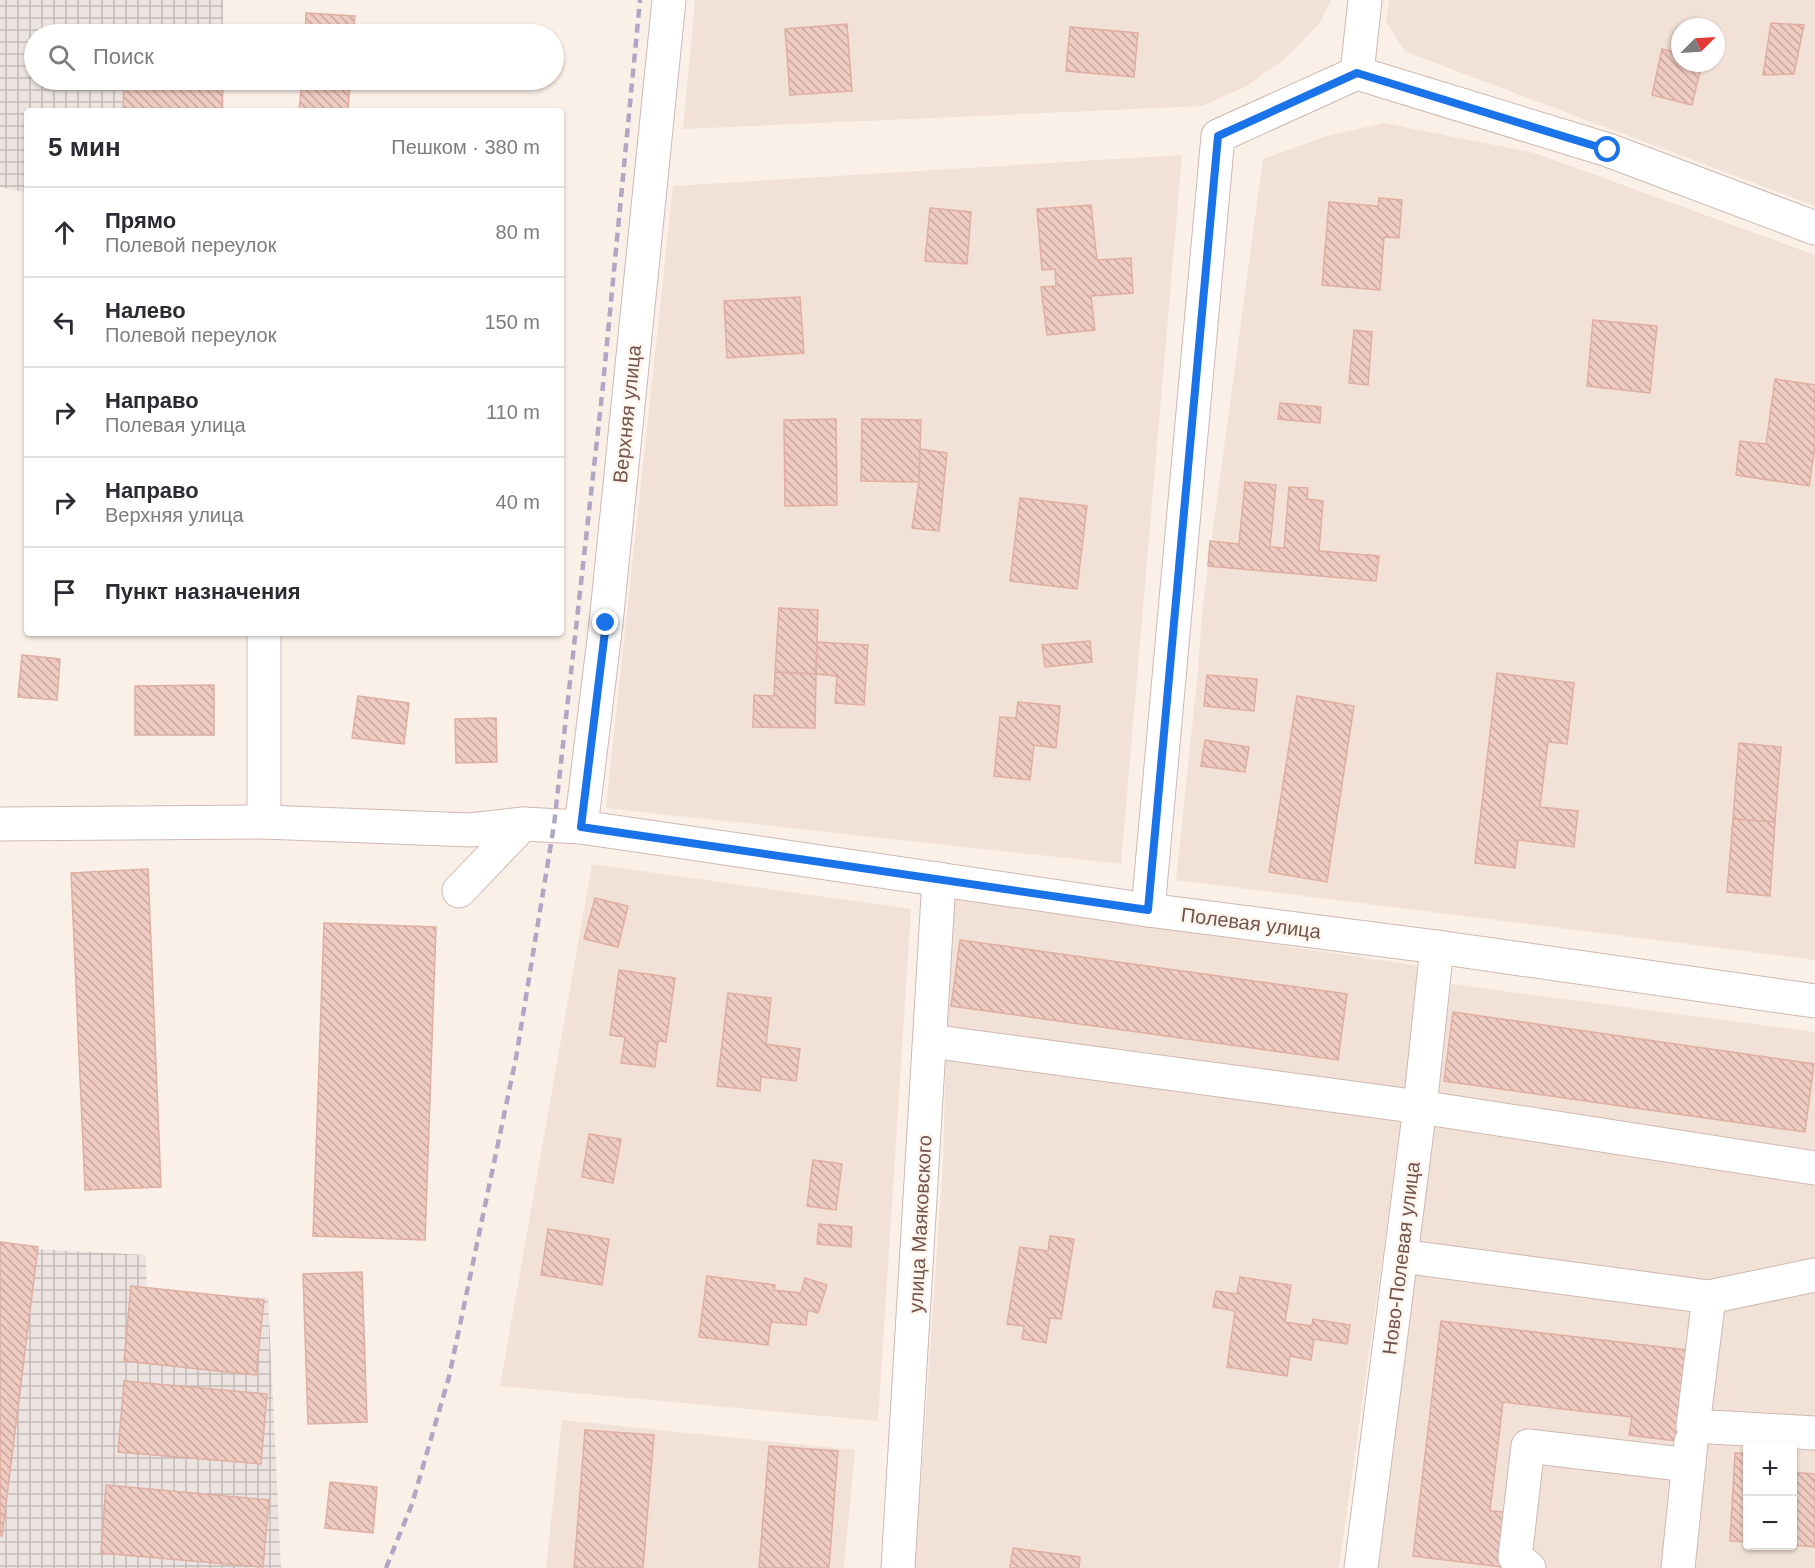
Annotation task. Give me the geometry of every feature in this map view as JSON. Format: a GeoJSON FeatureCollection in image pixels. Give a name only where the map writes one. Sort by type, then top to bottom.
{"type":"FeatureCollection","features":[{"type":"Feature","properties":{"kind":"street","name":"Верхняя улица"},"geometry":{"type":"LineString","coordinates":[[581,827],[607,612],[669,0]]}},
{"type":"Feature","properties":{"kind":"street"},"geometry":{"type":"LineString","coordinates":[[1357,73],[1365,0]]}},
{"type":"Feature","properties":{"kind":"street"},"geometry":{"type":"LineString","coordinates":[[1148,910],[1218,136],[1357,73],[1608,150],[1815,228]]}},
{"type":"Feature","properties":{"kind":"street"},"geometry":{"type":"LineString","coordinates":[[264,636],[264,822]]}},
{"type":"Feature","properties":{"kind":"street","name":"Полевая улица"},"geometry":{"type":"LineString","coordinates":[[0,824],[264,822],[470,830],[523,824],[581,827],[1148,910],[1437,947],[1815,1001]]}},
{"type":"Feature","properties":{"kind":"street"},"geometry":{"type":"LineString","coordinates":[[459,891],[523,824]]}},
{"type":"Feature","properties":{"kind":"street","name":"улица Маяковского"},"geometry":{"type":"LineString","coordinates":[[898,1568],[939,879]]}},
{"type":"Feature","properties":{"kind":"street","name":"Ново-Полевая улица"},"geometry":{"type":"LineString","coordinates":[[1361,1568],[1420,1107],[1437,947]]}},
{"type":"Feature","properties":{"kind":"street"},"geometry":{"type":"LineString","coordinates":[[930,1041],[1420,1107],[1815,1168]]}},
{"type":"Feature","properties":{"kind":"street"},"geometry":{"type":"LineString","coordinates":[[1401,1256],[1709,1296],[1815,1275]]}},
{"type":"Feature","properties":{"kind":"street"},"geometry":{"type":"LineString","coordinates":[[1678,1568],[1709,1296]]}},
{"type":"Feature","properties":{"kind":"street"},"geometry":{"type":"LineString","coordinates":[[1693,1426],[1815,1433]]}},
{"type":"Feature","properties":{"kind":"street"},"geometry":{"type":"LineString","coordinates":[[1529,1568],[1515,1557],[1528,1446],[1689,1465]]}},
{"type":"Feature","properties":{"kind":"shaded area"},"geometry":{"type":"Polygon","coordinates":[[[0,0],[223,0],[223,24],[24,24],[24,90],[223,90],[224,108],[24,108],[24,192],[0,187],[0,0]]]}},
{"type":"Feature","properties":{"kind":"shaded area"},"geometry":{"type":"Polygon","coordinates":[[[695,0],[1331,0],[1319,24],[1286,58],[1247,86],[1202,106],[683,129],[695,0]]]}},
{"type":"Feature","properties":{"kind":"shaded area"},"geometry":{"type":"Polygon","coordinates":[[[1389,0],[1815,0],[1815,206],[1406,52],[1386,23],[1389,0]]]}},
{"type":"Feature","properties":{"kind":"shaded area"},"geometry":{"type":"Polygon","coordinates":[[[1384,123],[1535,153],[1815,255],[1815,960],[1176,880],[1203,604],[1263,159],[1327,136],[1384,123]]]}},
{"type":"Feature","properties":{"kind":"shaded area"},"geometry":{"type":"Polygon","coordinates":[[[1182,155],[1121,864],[606,808],[673,186],[1182,155]]]}},
{"type":"Feature","properties":{"kind":"shaded area"},"geometry":{"type":"Polygon","coordinates":[[[592,864],[911,909],[878,1421],[500,1386],[592,864]]]}},
{"type":"Feature","properties":{"kind":"shaded area"},"geometry":{"type":"Polygon","coordinates":[[[950,896],[1420,966],[1388,1218],[1339,1568],[915,1568],[943,1162],[950,896]]]}},
{"type":"Feature","properties":{"kind":"shaded area"},"geometry":{"type":"Polygon","coordinates":[[[1451,984],[1815,1032],[1815,1568],[1375,1568],[1451,984]]]}},
{"type":"Feature","properties":{"kind":"shaded area"},"geometry":{"type":"Polygon","coordinates":[[[0,1247],[146,1255],[147,1301],[268,1297],[281,1568],[0,1568],[0,1247]]]}},
{"type":"Feature","properties":{"kind":"shaded area"},"geometry":{"type":"Polygon","coordinates":[[[562,1420],[855,1450],[844,1568],[546,1568],[562,1420]]]}},
{"type":"Feature","properties":{"kind":"building"},"geometry":{"type":"Polygon","coordinates":[[[306,13],[355,16],[354,24],[305,24],[306,13]]]}},
{"type":"Feature","properties":{"kind":"building"},"geometry":{"type":"Polygon","coordinates":[[[1771,23],[1804,25],[1794,74],[1763,75],[1771,23]]]}},
{"type":"Feature","properties":{"kind":"building"},"geometry":{"type":"Polygon","coordinates":[[[847,24],[852,91],[790,95],[785,29],[847,24]]]}},
{"type":"Feature","properties":{"kind":"building"},"geometry":{"type":"Polygon","coordinates":[[[1070,27],[1138,33],[1134,77],[1066,71],[1070,27]]]}},
{"type":"Feature","properties":{"kind":"building"},"geometry":{"type":"Polygon","coordinates":[[[1662,49],[1671,51],[1671,72],[1700,72],[1692,105],[1652,95],[1662,49]]]}},
{"type":"Feature","properties":{"kind":"building"},"geometry":{"type":"Polygon","coordinates":[[[124,90],[223,90],[222,108],[123,108],[124,90]]]}},
{"type":"Feature","properties":{"kind":"building"},"geometry":{"type":"Polygon","coordinates":[[[301,90],[349,90],[348,108],[299,108],[301,90]]]}},
{"type":"Feature","properties":{"kind":"building"},"geometry":{"type":"Polygon","coordinates":[[[1379,198],[1402,200],[1399,238],[1384,237],[1380,290],[1322,285],[1329,202],[1378,206],[1379,198]]]}},
{"type":"Feature","properties":{"kind":"building"},"geometry":{"type":"Polygon","coordinates":[[[1091,205],[1097,260],[1131,258],[1133,293],[1091,296],[1095,330],[1047,335],[1041,287],[1056,286],[1055,269],[1042,270],[1037,209],[1091,205]]]}},
{"type":"Feature","properties":{"kind":"building"},"geometry":{"type":"Polygon","coordinates":[[[930,208],[971,212],[967,264],[925,261],[930,208]]]}},
{"type":"Feature","properties":{"kind":"building"},"geometry":{"type":"Polygon","coordinates":[[[800,297],[804,353],[727,358],[724,301],[800,297]]]}},
{"type":"Feature","properties":{"kind":"building"},"geometry":{"type":"Polygon","coordinates":[[[1593,320],[1657,326],[1650,393],[1587,386],[1593,320]]]}},
{"type":"Feature","properties":{"kind":"building"},"geometry":{"type":"Polygon","coordinates":[[[1354,330],[1372,332],[1368,385],[1349,383],[1354,330]]]}},
{"type":"Feature","properties":{"kind":"building"},"geometry":{"type":"Polygon","coordinates":[[[1775,379],[1815,385],[1815,446],[1809,486],[1736,475],[1740,441],[1766,444],[1775,379]]]}},
{"type":"Feature","properties":{"kind":"building"},"geometry":{"type":"Polygon","coordinates":[[[1280,403],[1321,407],[1320,423],[1278,419],[1280,403]]]}},
{"type":"Feature","properties":{"kind":"building"},"geometry":{"type":"Polygon","coordinates":[[[836,419],[837,505],[785,506],[784,420],[836,419]]]}},
{"type":"Feature","properties":{"kind":"building"},"geometry":{"type":"Polygon","coordinates":[[[862,419],[921,420],[919,482],[861,481],[862,419]]]}},
{"type":"Feature","properties":{"kind":"building"},"geometry":{"type":"Polygon","coordinates":[[[920,449],[947,453],[939,531],[912,528],[919,482],[920,449]]]}},
{"type":"Feature","properties":{"kind":"building"},"geometry":{"type":"Polygon","coordinates":[[[1245,482],[1276,485],[1270,547],[1284,548],[1289,487],[1308,488],[1307,499],[1323,501],[1319,551],[1379,556],[1376,581],[1208,566],[1210,541],[1239,544],[1245,482]]]}},
{"type":"Feature","properties":{"kind":"building"},"geometry":{"type":"Polygon","coordinates":[[[1020,498],[1087,506],[1077,589],[1010,581],[1020,498]]]}},
{"type":"Feature","properties":{"kind":"building"},"geometry":{"type":"Polygon","coordinates":[[[779,608],[818,610],[816,674],[775,672],[779,608]]]}},
{"type":"Feature","properties":{"kind":"building"},"geometry":{"type":"Polygon","coordinates":[[[1090,641],[1092,662],[1045,667],[1042,645],[1090,641]]]}},
{"type":"Feature","properties":{"kind":"building"},"geometry":{"type":"Polygon","coordinates":[[[817,642],[868,645],[864,705],[835,703],[837,676],[816,674],[817,642]]]}},
{"type":"Feature","properties":{"kind":"building"},"geometry":{"type":"Polygon","coordinates":[[[22,655],[60,659],[57,700],[18,697],[22,655]]]}},
{"type":"Feature","properties":{"kind":"building"},"geometry":{"type":"Polygon","coordinates":[[[775,672],[816,674],[815,728],[753,727],[754,695],[774,696],[775,672]]]}},
{"type":"Feature","properties":{"kind":"building"},"geometry":{"type":"Polygon","coordinates":[[[1497,673],[1574,683],[1567,744],[1548,742],[1540,807],[1578,811],[1574,847],[1518,840],[1515,868],[1475,863],[1497,673]]]}},
{"type":"Feature","properties":{"kind":"building"},"geometry":{"type":"Polygon","coordinates":[[[1207,675],[1257,679],[1254,711],[1204,706],[1207,675]]]}},
{"type":"Feature","properties":{"kind":"building"},"geometry":{"type":"Polygon","coordinates":[[[214,685],[214,735],[135,735],[135,686],[214,685]]]}},
{"type":"Feature","properties":{"kind":"building"},"geometry":{"type":"Polygon","coordinates":[[[358,696],[409,703],[404,744],[352,738],[358,696]]]}},
{"type":"Feature","properties":{"kind":"building"},"geometry":{"type":"Polygon","coordinates":[[[1297,696],[1354,706],[1327,882],[1269,872],[1297,696]]]}},
{"type":"Feature","properties":{"kind":"building"},"geometry":{"type":"Polygon","coordinates":[[[1018,702],[1060,706],[1056,748],[1034,745],[1030,780],[994,776],[1000,717],[1016,718],[1018,702]]]}},
{"type":"Feature","properties":{"kind":"building"},"geometry":{"type":"Polygon","coordinates":[[[496,718],[497,762],[456,763],[455,719],[496,718]]]}},
{"type":"Feature","properties":{"kind":"building"},"geometry":{"type":"Polygon","coordinates":[[[1205,740],[1249,747],[1245,772],[1201,766],[1205,740]]]}},
{"type":"Feature","properties":{"kind":"building"},"geometry":{"type":"Polygon","coordinates":[[[1739,743],[1781,747],[1775,822],[1733,819],[1739,743]]]}},
{"type":"Feature","properties":{"kind":"building"},"geometry":{"type":"Polygon","coordinates":[[[1733,819],[1775,822],[1770,896],[1727,892],[1733,819]]]}},
{"type":"Feature","properties":{"kind":"building"},"geometry":{"type":"Polygon","coordinates":[[[148,869],[161,1187],[85,1190],[71,873],[148,869]]]}},
{"type":"Feature","properties":{"kind":"building"},"geometry":{"type":"Polygon","coordinates":[[[595,898],[628,906],[618,947],[584,939],[595,898]]]}},
{"type":"Feature","properties":{"kind":"building"},"geometry":{"type":"Polygon","coordinates":[[[324,923],[436,927],[425,1240],[313,1236],[324,923]]]}},
{"type":"Feature","properties":{"kind":"building"},"geometry":{"type":"Polygon","coordinates":[[[960,940],[1347,994],[1338,1060],[951,1006],[960,940]]]}},
{"type":"Feature","properties":{"kind":"building"},"geometry":{"type":"Polygon","coordinates":[[[619,970],[675,978],[666,1042],[658,1041],[655,1067],[621,1063],[625,1037],[610,1035],[619,970]]]}},
{"type":"Feature","properties":{"kind":"building"},"geometry":{"type":"Polygon","coordinates":[[[728,993],[771,998],[766,1044],[800,1049],[796,1081],[761,1077],[760,1091],[717,1086],[728,993]]]}},
{"type":"Feature","properties":{"kind":"building"},"geometry":{"type":"Polygon","coordinates":[[[1453,1012],[1814,1064],[1805,1132],[1444,1081],[1453,1012]]]}},
{"type":"Feature","properties":{"kind":"building"},"geometry":{"type":"Polygon","coordinates":[[[589,1134],[621,1139],[613,1183],[582,1177],[589,1134]]]}},
{"type":"Feature","properties":{"kind":"building"},"geometry":{"type":"Polygon","coordinates":[[[813,1160],[842,1164],[836,1210],[807,1206],[813,1160]]]}},
{"type":"Feature","properties":{"kind":"building"},"geometry":{"type":"Polygon","coordinates":[[[819,1224],[852,1227],[851,1247],[817,1244],[819,1224]]]}},
{"type":"Feature","properties":{"kind":"building"},"geometry":{"type":"Polygon","coordinates":[[[548,1229],[609,1239],[602,1285],[541,1275],[548,1229]]]}},
{"type":"Feature","properties":{"kind":"building"},"geometry":{"type":"Polygon","coordinates":[[[1050,1236],[1074,1239],[1061,1319],[1050,1318],[1046,1343],[1022,1339],[1024,1326],[1007,1324],[1020,1247],[1048,1251],[1050,1236]]]}},
{"type":"Feature","properties":{"kind":"building"},"geometry":{"type":"Polygon","coordinates":[[[0,1242],[38,1247],[2,1536],[0,1536],[0,1242]]]}},
{"type":"Feature","properties":{"kind":"building"},"geometry":{"type":"Polygon","coordinates":[[[362,1272],[367,1422],[308,1424],[303,1274],[362,1272]]]}},
{"type":"Feature","properties":{"kind":"building"},"geometry":{"type":"Polygon","coordinates":[[[707,1276],[775,1285],[774,1290],[801,1293],[805,1278],[827,1285],[818,1313],[808,1310],[806,1325],[771,1322],[768,1345],[699,1337],[707,1276]]]}},
{"type":"Feature","properties":{"kind":"building"},"geometry":{"type":"Polygon","coordinates":[[[1240,1277],[1291,1285],[1285,1322],[1312,1326],[1313,1319],[1350,1325],[1347,1344],[1314,1339],[1311,1360],[1290,1356],[1287,1376],[1227,1367],[1235,1311],[1213,1307],[1216,1291],[1237,1294],[1240,1277]]]}},
{"type":"Feature","properties":{"kind":"building"},"geometry":{"type":"Polygon","coordinates":[[[131,1286],[264,1300],[256,1375],[124,1361],[131,1286]]]}},
{"type":"Feature","properties":{"kind":"building"},"geometry":{"type":"Polygon","coordinates":[[[1441,1321],[1695,1351],[1684,1442],[1629,1435],[1632,1417],[1503,1402],[1490,1511],[1508,1512],[1502,1567],[1413,1556],[1441,1321]]]}},
{"type":"Feature","properties":{"kind":"building"},"geometry":{"type":"Polygon","coordinates":[[[124,1381],[267,1394],[261,1464],[118,1452],[124,1381]]]}},
{"type":"Feature","properties":{"kind":"building"},"geometry":{"type":"Polygon","coordinates":[[[585,1430],[654,1435],[643,1568],[574,1568],[585,1430]]]}},
{"type":"Feature","properties":{"kind":"building"},"geometry":{"type":"Polygon","coordinates":[[[769,1446],[838,1451],[829,1568],[759,1568],[769,1446]]]}},
{"type":"Feature","properties":{"kind":"building"},"geometry":{"type":"Polygon","coordinates":[[[1735,1453],[1743,1453],[1743,1542],[1730,1541],[1735,1453]]]}},
{"type":"Feature","properties":{"kind":"building"},"geometry":{"type":"Polygon","coordinates":[[[1797,1472],[1815,1474],[1815,1547],[1797,1545],[1797,1472]]]}},
{"type":"Feature","properties":{"kind":"building"},"geometry":{"type":"Polygon","coordinates":[[[330,1482],[377,1487],[373,1533],[325,1528],[330,1482]]]}},
{"type":"Feature","properties":{"kind":"building"},"geometry":{"type":"Polygon","coordinates":[[[106,1485],[269,1500],[263,1567],[101,1553],[106,1485]]]}},
{"type":"Feature","properties":{"kind":"building"},"geometry":{"type":"Polygon","coordinates":[[[1013,1548],[1080,1557],[1079,1568],[1010,1568],[1013,1548]]]}},
{"type":"Feature","properties":{"kind":"railway"},"geometry":{"type":"LineString","coordinates":[[386,1568],[412,1504],[449,1377],[516,1058],[554,825],[602,395],[640,0]]}},
{"type":"Feature","properties":{"kind":"route"},"geometry":{"type":"LineString","coordinates":[[606,623],[581,827],[1148,910],[1218,136],[1357,73],[1608,150]]}}]}
